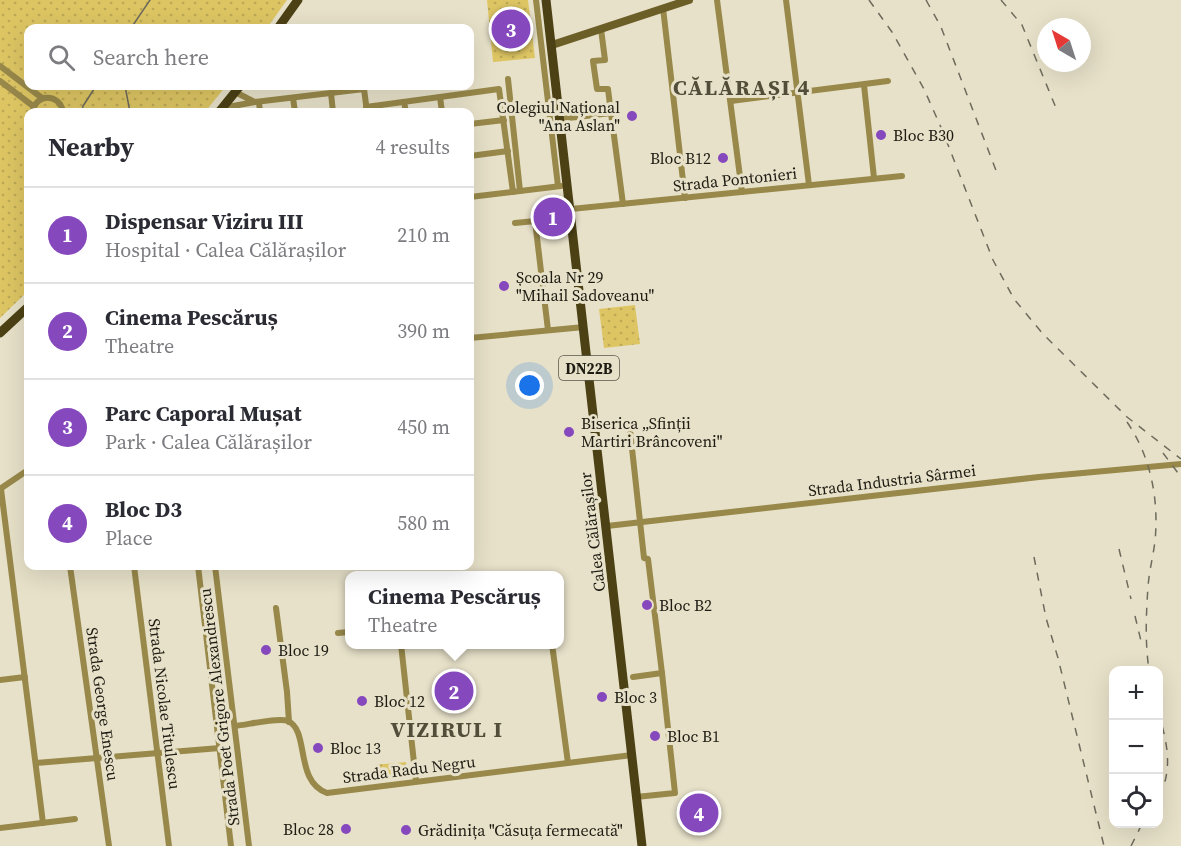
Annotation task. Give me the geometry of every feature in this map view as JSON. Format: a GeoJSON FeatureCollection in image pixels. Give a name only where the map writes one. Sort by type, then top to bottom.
{"type":"FeatureCollection","features":[{"type":"Feature","properties":{"kind":"main road"},"geometry":{"type":"LineString","coordinates":[[281,24],[297,0]]}},
{"type":"Feature","properties":{"kind":"main road","name":"Calea Călărașilor"},"geometry":{"type":"LineString","coordinates":[[546,0],[560,118],[563,186],[571,209],[642,846]]}},
{"type":"Feature","properties":{"kind":"main road"},"geometry":{"type":"LineString","coordinates":[[222,108],[235,90]]}},
{"type":"Feature","properties":{"kind":"main road"},"geometry":{"type":"LineString","coordinates":[[0,333],[24,311]]}},
{"type":"Feature","properties":{"kind":"street"},"geometry":{"type":"LineString","coordinates":[[474,196],[563,186],[536,0]]}},
{"type":"Feature","properties":{"kind":"street"},"geometry":{"type":"LineString","coordinates":[[552,45],[689,0]]}},
{"type":"Feature","properties":{"kind":"street"},"geometry":{"type":"LineString","coordinates":[[717,0],[742,192]]}},
{"type":"Feature","properties":{"kind":"street"},"geometry":{"type":"LineString","coordinates":[[786,0],[808,185]]}},
{"type":"Feature","properties":{"kind":"street"},"geometry":{"type":"LineString","coordinates":[[663,8],[685,198]]}},
{"type":"Feature","properties":{"kind":"street"},"geometry":{"type":"LineString","coordinates":[[601,29],[605,60],[594,61],[597,89],[608,89],[623,204]]}},
{"type":"Feature","properties":{"kind":"street"},"geometry":{"type":"LineString","coordinates":[[0,66],[24,84]]}},
{"type":"Feature","properties":{"kind":"street"},"geometry":{"type":"LineString","coordinates":[[508,79],[517,191]]}},
{"type":"Feature","properties":{"kind":"street"},"geometry":{"type":"LineString","coordinates":[[0,81],[32,108]]}},
{"type":"Feature","properties":{"kind":"street"},"geometry":{"type":"LineString","coordinates":[[731,101],[864,86],[888,81]]}},
{"type":"Feature","properties":{"kind":"street"},"geometry":{"type":"LineString","coordinates":[[864,86],[874,178]]}},
{"type":"Feature","properties":{"kind":"street"},"geometry":{"type":"LineString","coordinates":[[376,108],[498,89],[517,191]]}},
{"type":"Feature","properties":{"kind":"street"},"geometry":{"type":"LineString","coordinates":[[32,90],[42,98],[55,99],[62,108]]}},
{"type":"Feature","properties":{"kind":"street"},"geometry":{"type":"LineString","coordinates":[[240,90],[257,102],[259,108]]}},
{"type":"Feature","properties":{"kind":"street"},"geometry":{"type":"LineString","coordinates":[[228,108],[257,102],[356,90]]}},
{"type":"Feature","properties":{"kind":"street"},"geometry":{"type":"LineString","coordinates":[[364,90],[366,108]]}},
{"type":"Feature","properties":{"kind":"street"},"geometry":{"type":"LineString","coordinates":[[331,93],[333,108]]}},
{"type":"Feature","properties":{"kind":"street"},"geometry":{"type":"LineString","coordinates":[[440,97],[441,108]]}},
{"type":"Feature","properties":{"kind":"street"},"geometry":{"type":"LineString","coordinates":[[34,108],[42,98]]}},
{"type":"Feature","properties":{"kind":"street"},"geometry":{"type":"LineString","coordinates":[[293,98],[294,108]]}},
{"type":"Feature","properties":{"kind":"street"},"geometry":{"type":"LineString","coordinates":[[404,102],[405,108]]}},
{"type":"Feature","properties":{"kind":"street"},"geometry":{"type":"LineString","coordinates":[[560,118],[611,113]]}},
{"type":"Feature","properties":{"kind":"street"},"geometry":{"type":"LineString","coordinates":[[474,124],[504,120]]}},
{"type":"Feature","properties":{"kind":"street"},"geometry":{"type":"LineString","coordinates":[[474,155],[508,151]]}},
{"type":"Feature","properties":{"kind":"street","name":"Strada Pontonieri"},"geometry":{"type":"LineString","coordinates":[[571,209],[902,176]]}},
{"type":"Feature","properties":{"kind":"street"},"geometry":{"type":"LineString","coordinates":[[516,222],[535,221],[548,330]]}},
{"type":"Feature","properties":{"kind":"street"},"geometry":{"type":"LineString","coordinates":[[474,338],[585,327]]}},
{"type":"Feature","properties":{"kind":"street"},"geometry":{"type":"LineString","coordinates":[[630,430],[644,558],[648,560],[649,568],[675,793],[636,797]]}},
{"type":"Feature","properties":{"kind":"street","name":"Strada Industria Sârmei"},"geometry":{"type":"LineString","coordinates":[[607,526],[985,482],[1181,464]]}},
{"type":"Feature","properties":{"kind":"street"},"geometry":{"type":"LineString","coordinates":[[24,473],[1,489],[43,823]]}},
{"type":"Feature","properties":{"kind":"street","name":"Strada George Enescu"},"geometry":{"type":"LineString","coordinates":[[71,570],[109,846]]}},
{"type":"Feature","properties":{"kind":"street","name":"Strada Nicolae Titulescu"},"geometry":{"type":"LineString","coordinates":[[134,570],[170,846]]}},
{"type":"Feature","properties":{"kind":"street","name":"Strada Poet Grigore Alexandrescu"},"geometry":{"type":"LineString","coordinates":[[198,570],[231,846]]}},
{"type":"Feature","properties":{"kind":"street","name":"Strada Poet Grigore Alexandrescu"},"geometry":{"type":"LineString","coordinates":[[216,570],[249,846]]}},
{"type":"Feature","properties":{"kind":"street"},"geometry":{"type":"LineString","coordinates":[[235,726],[280,720],[289,722],[276,608]]}},
{"type":"Feature","properties":{"kind":"street"},"geometry":{"type":"LineString","coordinates":[[338,633],[345,632]]}},
{"type":"Feature","properties":{"kind":"street"},"geometry":{"type":"LineString","coordinates":[[401,649],[416,781]]}},
{"type":"Feature","properties":{"kind":"street"},"geometry":{"type":"LineString","coordinates":[[553,649],[567,763]]}},
{"type":"Feature","properties":{"kind":"street"},"geometry":{"type":"LineString","coordinates":[[633,676],[662,673]]}},
{"type":"Feature","properties":{"kind":"street"},"geometry":{"type":"LineString","coordinates":[[0,680],[25,677]]}},
{"type":"Feature","properties":{"kind":"street","name":"Strada Radu Negru"},"geometry":{"type":"LineString","coordinates":[[289,722],[299,738],[313,785],[327,793],[632,755]]}},
{"type":"Feature","properties":{"kind":"street"},"geometry":{"type":"LineString","coordinates":[[36,764],[220,748]]}},
{"type":"Feature","properties":{"kind":"street"},"geometry":{"type":"LineString","coordinates":[[0,828],[75,819]]}},
{"type":"Feature","properties":{"kind":"shaded area"},"geometry":{"type":"Polygon","coordinates":[[[0,0],[287,0],[270,24],[24,24],[24,90],[223,90],[208,108],[24,108],[24,295],[0,318],[0,0]]]}},
{"type":"Feature","properties":{"kind":"shaded area"},"geometry":{"type":"Polygon","coordinates":[[[487,0],[528,0],[535,58],[493,62],[487,0]]]}},
{"type":"Feature","properties":{"kind":"shaded area"},"geometry":{"type":"Polygon","coordinates":[[[635,305],[640,344],[604,348],[599,309],[635,305]]]}},
{"type":"Feature","properties":{"kind":"shaded area"},"geometry":{"type":"Polygon","coordinates":[[[406,762],[408,776],[376,779],[374,765],[406,762]]]}},
{"type":"Feature","properties":{"kind":"tram line"},"geometry":{"type":"LineString","coordinates":[[134,24],[150,0]]}},
{"type":"Feature","properties":{"kind":"tram line"},"geometry":{"type":"LineString","coordinates":[[83,108],[93,90]]}},
{"type":"Feature","properties":{"kind":"tram line"},"geometry":{"type":"LineString","coordinates":[[126,90],[129,108]]}},
{"type":"Feature","properties":{"kind":"railway"},"geometry":{"type":"LineString","coordinates":[[869,0],[892,32],[924,89],[993,260],[1014,299],[1043,334],[1127,417],[1181,459]]}},
{"type":"Feature","properties":{"kind":"railway"},"geometry":{"type":"LineString","coordinates":[[926,0],[941,27],[997,173]]}},
{"type":"Feature","properties":{"kind":"railway"},"geometry":{"type":"LineString","coordinates":[[1001,0],[1022,25],[1056,108]]}},
{"type":"Feature","properties":{"kind":"railway"},"geometry":{"type":"LineString","coordinates":[[1127,422],[1142,450],[1152,479],[1156,510],[1155,541],[1147,608],[1146,639],[1149,666]]}},
{"type":"Feature","properties":{"kind":"railway"},"geometry":{"type":"LineString","coordinates":[[1163,453],[1181,477]]}},
{"type":"Feature","properties":{"kind":"railway"},"geometry":{"type":"LineString","coordinates":[[1119,549],[1131,599]]}},
{"type":"Feature","properties":{"kind":"railway"},"geometry":{"type":"LineString","coordinates":[[1034,557],[1046,618],[1104,846]]}},
{"type":"Feature","properties":{"kind":"railway"},"geometry":{"type":"LineString","coordinates":[[1135,616],[1141,641]]}},
{"type":"Feature","properties":{"kind":"railway"},"geometry":{"type":"LineString","coordinates":[[1160,720],[1167,755],[1163,788]]}},
{"type":"Feature","properties":{"kind":"railway"},"geometry":{"type":"LineString","coordinates":[[1131,846],[1140,828]]}},
{"type":"Feature","properties":{"kind":"place","name":"Parc Caporal Mușat"},"geometry":{"type":"Point","coordinates":[511,29]}},
{"type":"Feature","properties":{"kind":"place","name":"Colegiul Național \"Ana Aslan\""},"geometry":{"type":"Point","coordinates":[632,116]}},
{"type":"Feature","properties":{"kind":"place","name":"Bloc B30"},"geometry":{"type":"Point","coordinates":[881,135]}},
{"type":"Feature","properties":{"kind":"place","name":"Bloc B12"},"geometry":{"type":"Point","coordinates":[723,158]}},
{"type":"Feature","properties":{"kind":"place","name":"Dispensar Viziru III"},"geometry":{"type":"Point","coordinates":[553,217]}},
{"type":"Feature","properties":{"kind":"place","name":"Școala Nr 29 \"Mihail Sadoveanu\""},"geometry":{"type":"Point","coordinates":[504,286]}},
{"type":"Feature","properties":{"kind":"place","name":"Biserica „Sfinții Martiri Brâncoveni\""},"geometry":{"type":"Point","coordinates":[569,432]}},
{"type":"Feature","properties":{"kind":"place","name":"Bloc B2"},"geometry":{"type":"Point","coordinates":[647,605]}},
{"type":"Feature","properties":{"kind":"place","name":"Bloc 19"},"geometry":{"type":"Point","coordinates":[266,650]}},
{"type":"Feature","properties":{"kind":"place","name":"Cinema Pescăruș"},"geometry":{"type":"Point","coordinates":[454,691]}},
{"type":"Feature","properties":{"kind":"place","name":"Bloc 3"},"geometry":{"type":"Point","coordinates":[602,697]}},
{"type":"Feature","properties":{"kind":"place","name":"Bloc 12"},"geometry":{"type":"Point","coordinates":[362,701]}},
{"type":"Feature","properties":{"kind":"place","name":"Bloc B1"},"geometry":{"type":"Point","coordinates":[655,736]}},
{"type":"Feature","properties":{"kind":"place","name":"Bloc 13"},"geometry":{"type":"Point","coordinates":[318,748]}},
{"type":"Feature","properties":{"kind":"place","name":"Bloc D3"},"geometry":{"type":"Point","coordinates":[699,813]}},
{"type":"Feature","properties":{"kind":"place","name":"Bloc 28"},"geometry":{"type":"Point","coordinates":[346,829]}},
{"type":"Feature","properties":{"kind":"place","name":"Grădinița \"Căsuța fermecată\""},"geometry":{"type":"Point","coordinates":[406,830]}},
{"type":"Feature","properties":{"kind":"district","name":"CĂLĂRAȘI 4"},"geometry":{"type":"Point","coordinates":[742,87]}},
{"type":"Feature","properties":{"kind":"district","name":"VIZIRUL I"},"geometry":{"type":"Point","coordinates":[447,729]}}]}
